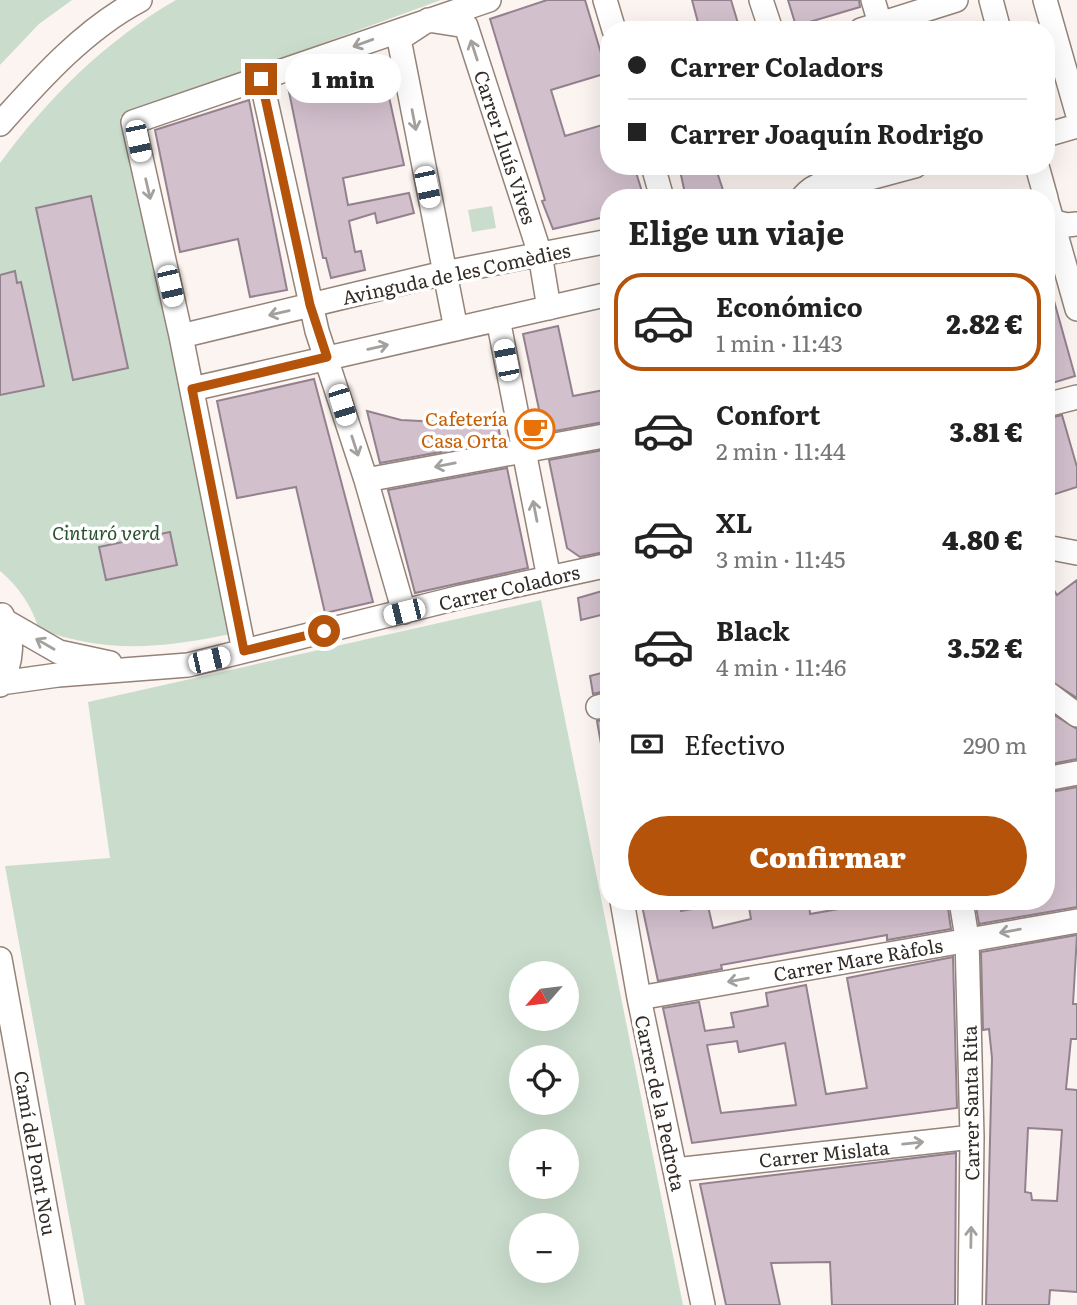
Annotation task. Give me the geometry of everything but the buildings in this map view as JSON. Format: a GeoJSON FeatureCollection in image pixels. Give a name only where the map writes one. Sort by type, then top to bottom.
{"type":"FeatureCollection","features":[{"type":"Feature","properties":{"kind":"street"},"geometry":{"type":"LineString","coordinates":[[0,124],[52,66],[125,8],[140,0]]}},
{"type":"Feature","properties":{"kind":"street"},"geometry":{"type":"LineString","coordinates":[[244,651],[181,336],[133,122],[261,79],[424,10],[488,0]]}},
{"type":"Feature","properties":{"kind":"street"},"geometry":{"type":"LineString","coordinates":[[605,0],[611,21]]}},
{"type":"Feature","properties":{"kind":"street"},"geometry":{"type":"LineString","coordinates":[[761,0],[768,21]]}},
{"type":"Feature","properties":{"kind":"street"},"geometry":{"type":"LineString","coordinates":[[873,0],[874,21]]}},
{"type":"Feature","properties":{"kind":"street"},"geometry":{"type":"LineString","coordinates":[[894,21],[956,0]]}},
{"type":"Feature","properties":{"kind":"street"},"geometry":{"type":"LineString","coordinates":[[1045,0],[1051,21]]}},
{"type":"Feature","properties":{"kind":"street"},"geometry":{"type":"LineString","coordinates":[[994,1],[997,21]]}},
{"type":"Feature","properties":{"kind":"street"},"geometry":{"type":"LineString","coordinates":[[424,10],[399,39],[456,329]]}},
{"type":"Feature","properties":{"kind":"street","name":"Carrer Lluís Vives"},"geometry":{"type":"LineString","coordinates":[[424,10],[466,26],[540,254],[548,308]]}},
{"type":"Feature","properties":{"kind":"street"},"geometry":{"type":"LineString","coordinates":[[1055,35],[1077,113]]}},
{"type":"Feature","properties":{"kind":"street"},"geometry":{"type":"LineString","coordinates":[[261,79],[310,305],[366,480],[404,612]]}},
{"type":"Feature","properties":{"kind":"street"},"geometry":{"type":"LineString","coordinates":[[1055,132],[1077,126]]}},
{"type":"Feature","properties":{"kind":"street"},"geometry":{"type":"LineString","coordinates":[[857,189],[892,175]]}},
{"type":"Feature","properties":{"kind":"street"},"geometry":{"type":"LineString","coordinates":[[809,183],[830,181],[848,189]]}},
{"type":"Feature","properties":{"kind":"street"},"geometry":{"type":"LineString","coordinates":[[1055,213],[1067,225],[1077,224]]}},
{"type":"Feature","properties":{"kind":"street"},"geometry":{"type":"LineString","coordinates":[[1055,238],[1077,309]]}},
{"type":"Feature","properties":{"kind":"street","name":"Avinguda de les Comèdies"},"geometry":{"type":"LineString","coordinates":[[181,336],[444,273],[600,243]]}},
{"type":"Feature","properties":{"kind":"street"},"geometry":{"type":"LineString","coordinates":[[192,389],[600,296]]}},
{"type":"Feature","properties":{"kind":"street"},"geometry":{"type":"LineString","coordinates":[[498,319],[549,578]]}},
{"type":"Feature","properties":{"kind":"street"},"geometry":{"type":"LineString","coordinates":[[1055,403],[1077,397]]}},
{"type":"Feature","properties":{"kind":"street"},"geometry":{"type":"LineString","coordinates":[[366,480],[600,437]]}},
{"type":"Feature","properties":{"kind":"street"},"geometry":{"type":"LineString","coordinates":[[1055,549],[1077,554]]}},
{"type":"Feature","properties":{"kind":"street","name":"Carrer Coladors"},"geometry":{"type":"LineString","coordinates":[[134,668],[188,665],[600,567]]}},
{"type":"Feature","properties":{"kind":"street"},"geometry":{"type":"LineString","coordinates":[[3,616],[59,652],[134,668]]}},
{"type":"Feature","properties":{"kind":"street"},"geometry":{"type":"LineString","coordinates":[[3,616],[11,642],[9,663],[1,684],[134,668]]}},
{"type":"Feature","properties":{"kind":"street"},"geometry":{"type":"LineString","coordinates":[[1055,699],[1077,715]]}},
{"type":"Feature","properties":{"kind":"street"},"geometry":{"type":"LineString","coordinates":[[1055,777],[1077,773]]}},
{"type":"Feature","properties":{"kind":"street","name":"Carrer de la Pedrota"},"geometry":{"type":"LineString","coordinates":[[624,910],[639,998],[703,1305]]}},
{"type":"Feature","properties":{"kind":"street","name":"Carrer Santa Rita"},"geometry":{"type":"LineString","coordinates":[[962,910],[967,938],[972,1137],[970,1305]]}},
{"type":"Feature","properties":{"kind":"street","name":"Carrer Mare Ràfols"},"geometry":{"type":"LineString","coordinates":[[639,998],[967,938],[1077,921]]}},
{"type":"Feature","properties":{"kind":"street","name":"Camí del Pont Nou"},"geometry":{"type":"LineString","coordinates":[[0,959],[63,1305]]}},
{"type":"Feature","properties":{"kind":"street","name":"Carrer Mislata"},"geometry":{"type":"LineString","coordinates":[[675,1170],[972,1137]]}},
{"type":"Feature","properties":{"kind":"green space"},"geometry":{"type":"Polygon","coordinates":[[[0,0],[72,0],[39,24],[0,65],[0,0]]]}},
{"type":"Feature","properties":{"kind":"green space","name":"Cinturó verd"},"geometry":{"type":"Polygon","coordinates":[[[176,0],[441,0],[120,117],[187,404],[231,634],[181,643],[111,645],[64,637],[39,629],[24,597],[0,571],[0,163],[18,139],[79,72],[125,34],[176,0]]]}},
{"type":"Feature","properties":{"kind":"green space"},"geometry":{"type":"Polygon","coordinates":[[[492,206],[496,228],[472,232],[468,210],[492,206]]]}},
{"type":"Feature","properties":{"kind":"green space"},"geometry":{"type":"Polygon","coordinates":[[[541,600],[600,893],[600,910],[603,910],[683,1305],[85,1305],[5,866],[110,858],[88,702],[541,600]]]}},
{"type":"Feature","properties":{"kind":"place","name":"Cafetería Casa Orta"},"geometry":{"type":"Point","coordinates":[535,429]}},
{"type":"Feature","properties":{"kind":"route"},"geometry":{"type":"LineString","coordinates":[[261,79],[310,305],[327,357],[192,389],[244,651],[324,631]]}}]}
